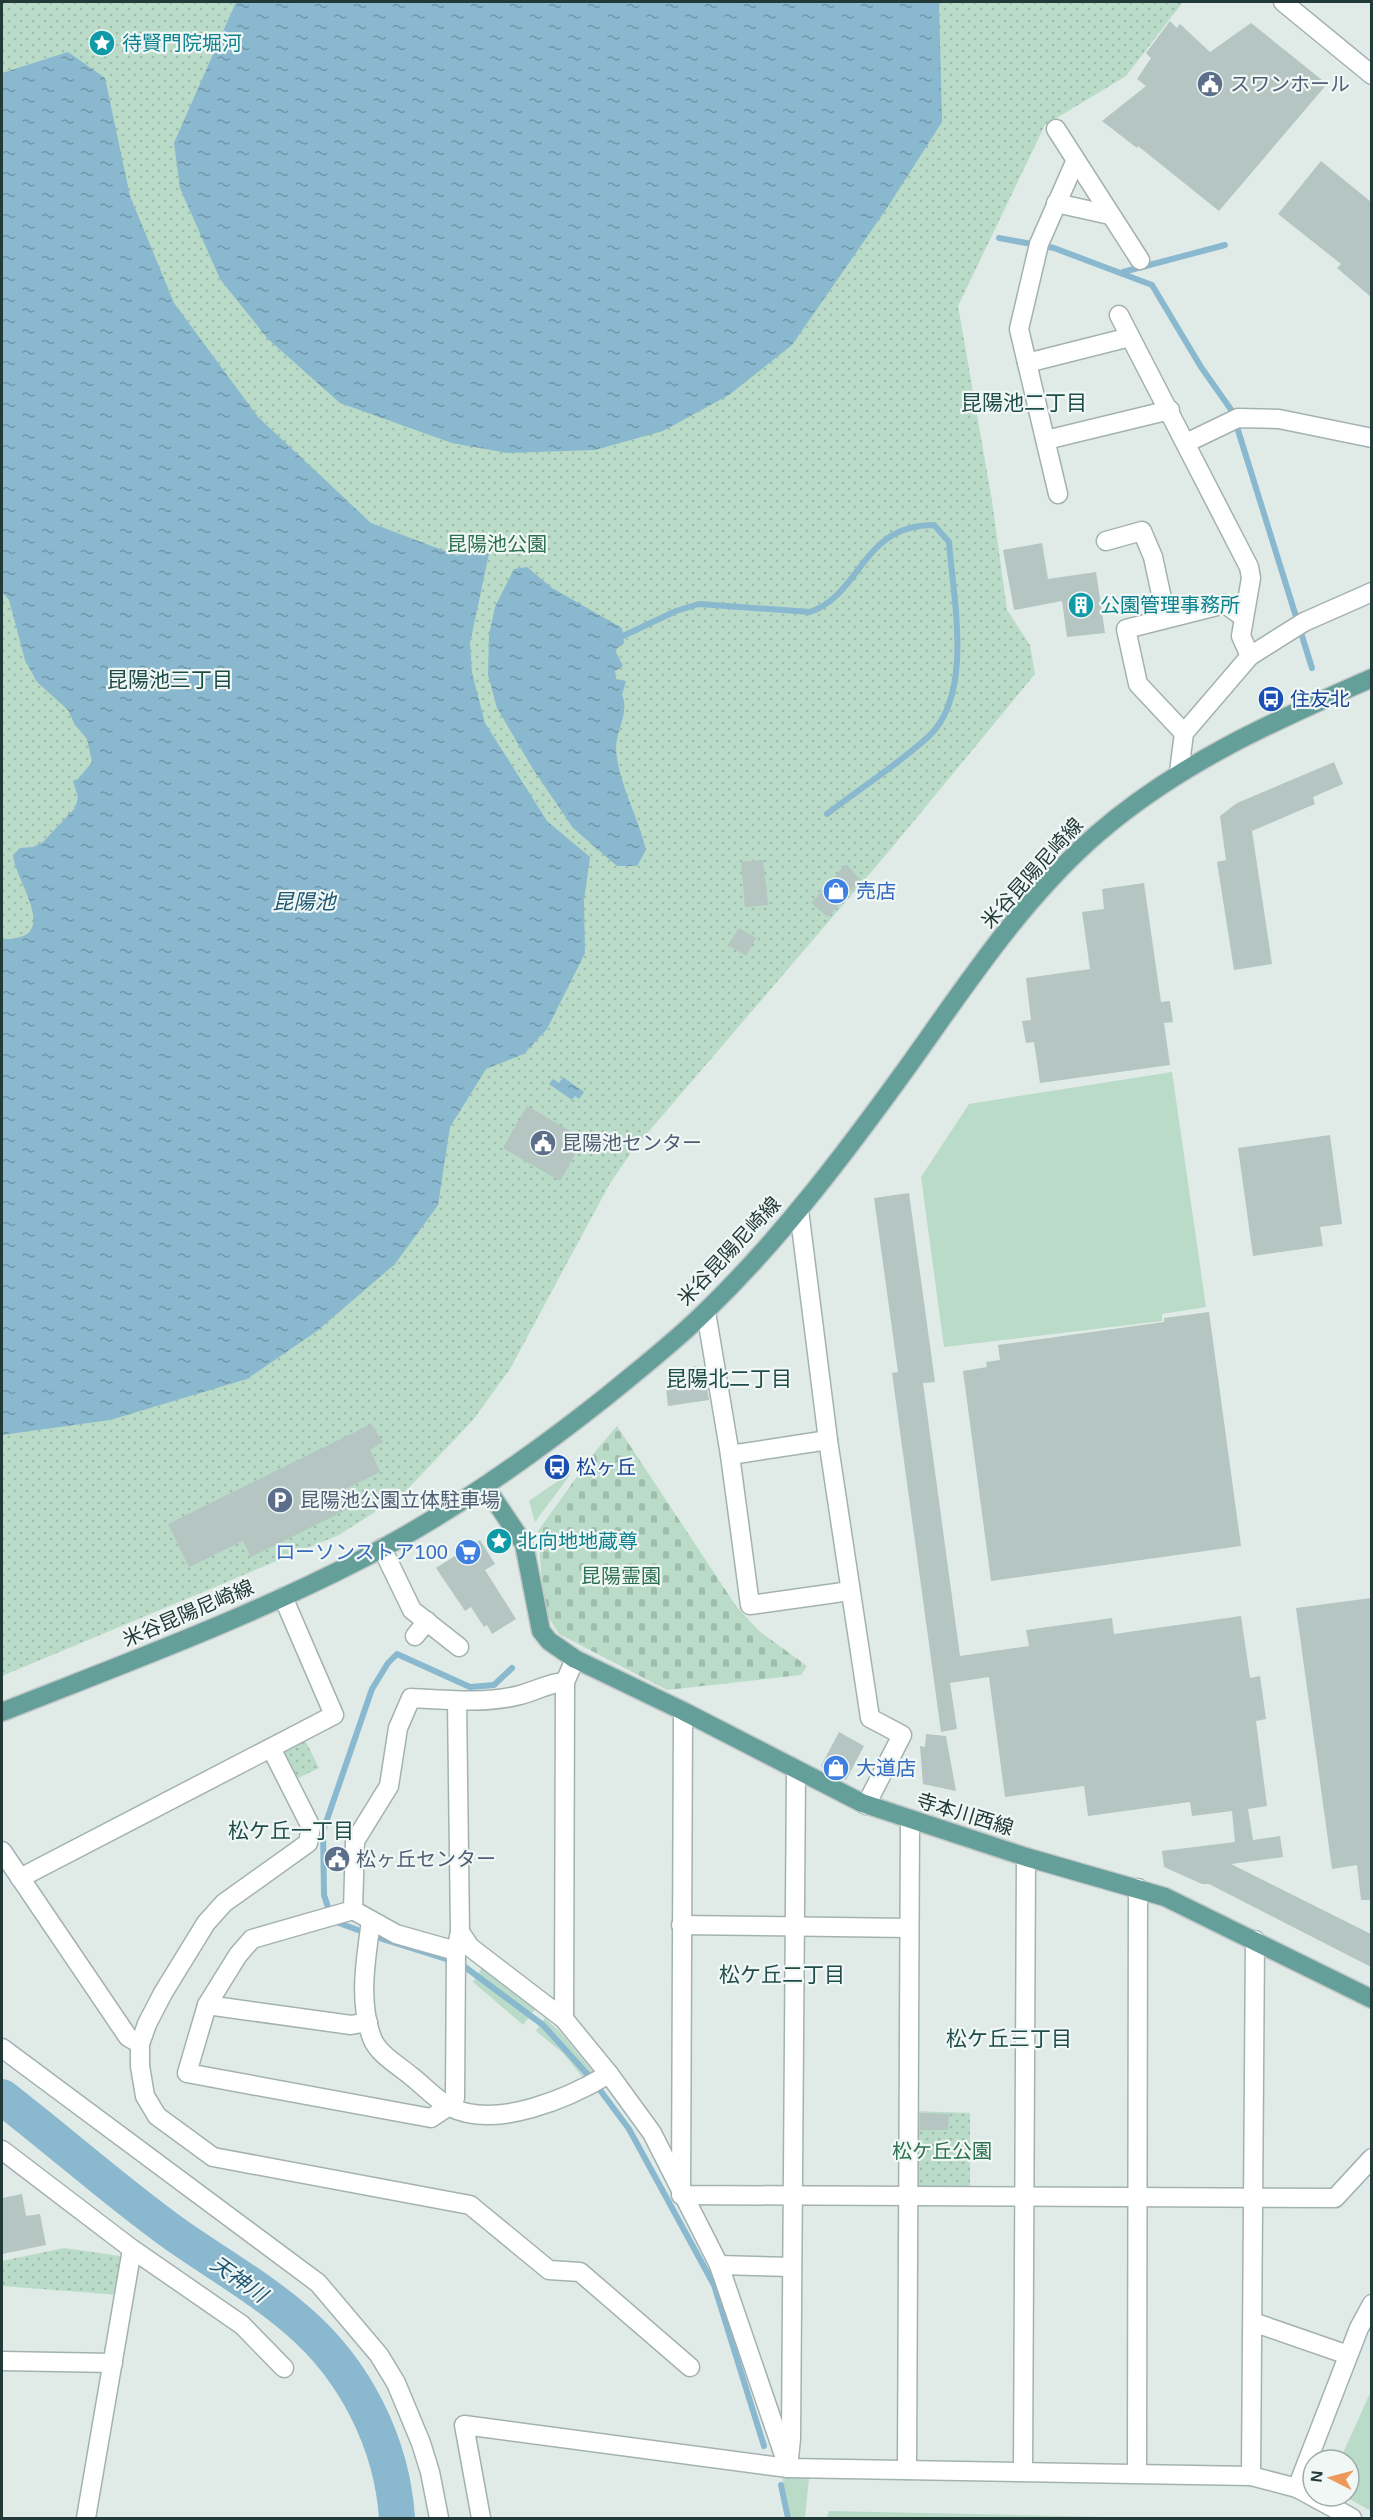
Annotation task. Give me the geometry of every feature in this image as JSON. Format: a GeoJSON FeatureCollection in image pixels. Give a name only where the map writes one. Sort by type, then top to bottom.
{"type":"FeatureCollection","features":[{"type":"Feature","properties":{"kind":"main road","name":"米谷昆陽尼崎線"},"geometry":{"type":"LineString","coordinates":[[2,1712],[283,1597],[382,1548],[485,1486],[573,1423],[706,1312],[799,1210],[1032,901],[1096,834],[1179,772],[1259,728],[1371,678]]}},
{"type":"Feature","properties":{"kind":"main road","name":"寺本川西線"},"geometry":{"type":"LineString","coordinates":[[485,1486],[524,1544],[541,1631],[549,1641],[574,1659],[683,1711],[866,1805],[1026,1857],[1165,1897],[1371,1999]]}},
{"type":"Feature","properties":{"kind":"street"},"geometry":{"type":"LineString","coordinates":[[1283,2],[1371,75]]}},
{"type":"Feature","properties":{"kind":"street"},"geometry":{"type":"LineString","coordinates":[[1056,129],[1140,260]]}},
{"type":"Feature","properties":{"kind":"street"},"geometry":{"type":"LineString","coordinates":[[1058,494],[1019,329],[1040,244],[1056,203],[1076,162]]}},
{"type":"Feature","properties":{"kind":"street"},"geometry":{"type":"LineString","coordinates":[[1056,203],[1110,214]]}},
{"type":"Feature","properties":{"kind":"street"},"geometry":{"type":"LineString","coordinates":[[1119,315],[1249,567],[1251,578],[1241,636],[1250,657]]}},
{"type":"Feature","properties":{"kind":"street"},"geometry":{"type":"LineString","coordinates":[[1027,363],[1130,337]]}},
{"type":"Feature","properties":{"kind":"street"},"geometry":{"type":"LineString","coordinates":[[1046,440],[1170,410]]}},
{"type":"Feature","properties":{"kind":"street"},"geometry":{"type":"LineString","coordinates":[[1186,443],[1238,418],[1279,419],[1371,438]]}},
{"type":"Feature","properties":{"kind":"street"},"geometry":{"type":"LineString","coordinates":[[1106,541],[1139,525],[1153,557],[1166,617]]}},
{"type":"Feature","properties":{"kind":"street"},"geometry":{"type":"LineString","coordinates":[[1179,772],[1184,733],[1250,657],[1304,622],[1371,592]]}},
{"type":"Feature","properties":{"kind":"street"},"geometry":{"type":"LineString","coordinates":[[1184,733],[1138,684],[1126,629],[1166,617],[1225,604],[1243,617]]}},
{"type":"Feature","properties":{"kind":"street"},"geometry":{"type":"LineString","coordinates":[[799,1210],[828,1440],[870,1718],[903,1733],[866,1805]]}},
{"type":"Feature","properties":{"kind":"street"},"geometry":{"type":"LineString","coordinates":[[706,1312],[730,1455],[750,1605],[850,1591]]}},
{"type":"Feature","properties":{"kind":"street"},"geometry":{"type":"LineString","coordinates":[[730,1455],[828,1440]]}},
{"type":"Feature","properties":{"kind":"street"},"geometry":{"type":"LineString","coordinates":[[382,1548],[412,1610],[459,1647]]}},
{"type":"Feature","properties":{"kind":"street"},"geometry":{"type":"LineString","coordinates":[[20,1878],[334,1715],[283,1597]]}},
{"type":"Feature","properties":{"kind":"street"},"geometry":{"type":"LineString","coordinates":[[415,1636],[427,1621]]}},
{"type":"Feature","properties":{"kind":"street"},"geometry":{"type":"LineString","coordinates":[[564,2019],[565,1682],[574,1659]]}},
{"type":"Feature","properties":{"kind":"street"},"geometry":{"type":"LineString","coordinates":[[353,1910],[355,1841],[389,1786],[398,1728],[407,1701],[411,1698],[457,1701],[520,1695],[552,1683],[565,1682]]}},
{"type":"Feature","properties":{"kind":"street"},"geometry":{"type":"LineString","coordinates":[[456,1951],[396,1934],[353,1910],[252,1940],[238,1955],[207,2005],[187,2073],[431,2118],[455,2098],[456,1951],[460,1932],[457,1701]]}},
{"type":"Feature","properties":{"kind":"street"},"geometry":{"type":"LineString","coordinates":[[681,2195],[683,1711]]}},
{"type":"Feature","properties":{"kind":"street"},"geometry":{"type":"LineString","coordinates":[[271,1748],[311,1827],[308,1843],[224,1903],[206,1923],[163,1993],[147,2024],[140,2044],[140,2066],[145,2096],[157,2116],[213,2157],[470,2205],[512,2250],[549,2270],[580,2272],[591,2292],[678,2363]]}},
{"type":"Feature","properties":{"kind":"street"},"geometry":{"type":"LineString","coordinates":[[788,2468],[791,2439],[796,1771]]}},
{"type":"Feature","properties":{"kind":"street"},"geometry":{"type":"LineString","coordinates":[[907,2470],[910,1821]]}},
{"type":"Feature","properties":{"kind":"street"},"geometry":{"type":"LineString","coordinates":[[2,1851],[128,2037],[140,2044]]}},
{"type":"Feature","properties":{"kind":"street"},"geometry":{"type":"LineString","coordinates":[[1023,2471],[1026,1857]]}},
{"type":"Feature","properties":{"kind":"street"},"geometry":{"type":"LineString","coordinates":[[1137,2472],[1138,1888]]}},
{"type":"Feature","properties":{"kind":"street"},"geometry":{"type":"LineString","coordinates":[[371,1921],[362,1968],[372,2039],[381,2051],[448,2106],[464,2112],[495,2114],[538,2106],[587,2087],[609,2074]]}},
{"type":"Feature","properties":{"kind":"street"},"geometry":{"type":"LineString","coordinates":[[681,1925],[909,1928]]}},
{"type":"Feature","properties":{"kind":"street"},"geometry":{"type":"LineString","coordinates":[[460,1932],[470,1947],[564,2019],[609,2074],[652,2133],[681,2195],[720,2265],[788,2468]]}},
{"type":"Feature","properties":{"kind":"street"},"geometry":{"type":"LineString","coordinates":[[1251,2476],[1255,1940]]}},
{"type":"Feature","properties":{"kind":"street"},"geometry":{"type":"LineString","coordinates":[[207,2005],[351,2025],[368,2022]]}},
{"type":"Feature","properties":{"kind":"street"},"geometry":{"type":"LineString","coordinates":[[2,2048],[318,2283],[364,2336],[396,2383],[421,2443],[430,2472],[439,2518]]}},
{"type":"Feature","properties":{"kind":"street"},"geometry":{"type":"LineString","coordinates":[[2,2150],[132,2249],[242,2325],[284,2368]]}},
{"type":"Feature","properties":{"kind":"street"},"geometry":{"type":"LineString","coordinates":[[681,2195],[1139,2199],[1335,2198],[1371,2158]]}},
{"type":"Feature","properties":{"kind":"street"},"geometry":{"type":"LineString","coordinates":[[87,2518],[132,2249]]}},
{"type":"Feature","properties":{"kind":"street"},"geometry":{"type":"LineString","coordinates":[[720,2265],[792,2267]]}},
{"type":"Feature","properties":{"kind":"street"},"geometry":{"type":"LineString","coordinates":[[1297,2488],[1348,2355],[1371,2304]]}},
{"type":"Feature","properties":{"kind":"street"},"geometry":{"type":"LineString","coordinates":[[1253,2322],[1348,2355]]}},
{"type":"Feature","properties":{"kind":"street"},"geometry":{"type":"LineString","coordinates":[[2,2361],[113,2363]]}},
{"type":"Feature","properties":{"kind":"street"},"geometry":{"type":"LineString","coordinates":[[481,2518],[464,2425],[788,2468],[1137,2472],[1251,2476],[1297,2488],[1352,2518]]}},
{"type":"Feature","properties":{"kind":"green space","name":"昆陽池公園"},"geometry":{"type":"Polygon","coordinates":[[[2,2],[1183,2],[1126,76],[1045,125],[958,306],[992,501],[1007,610],[1030,645],[1035,674],[890,850],[632,1151],[609,1185],[510,1369],[473,1420],[403,1494],[339,1535],[2,1676],[2,2]]]}},
{"type":"Feature","properties":{"kind":"green space"},"geometry":{"type":"Polygon","coordinates":[[[1172,1072],[1206,1307],[1162,1314],[1162,1321],[944,1347],[921,1177],[969,1104],[1172,1072]]]}},
{"type":"Feature","properties":{"kind":"green space","name":"昆陽霊園"},"geometry":{"type":"Polygon","coordinates":[[[617,1426],[736,1606],[759,1631],[807,1666],[801,1675],[667,1690],[559,1634],[544,1610],[538,1531],[594,1453],[617,1426]]]}},
{"type":"Feature","properties":{"kind":"green space"},"geometry":{"type":"Polygon","coordinates":[[[568,1474],[570,1475],[535,1522],[529,1501],[568,1474]]]}},
{"type":"Feature","properties":{"kind":"green space"},"geometry":{"type":"Polygon","coordinates":[[[305,1740],[319,1768],[292,1781],[281,1752],[305,1740]]]}},
{"type":"Feature","properties":{"kind":"green space"},"geometry":{"type":"Polygon","coordinates":[[[482,1968],[535,2009],[523,2025],[473,1982],[482,1968]]]}},
{"type":"Feature","properties":{"kind":"green space"},"geometry":{"type":"Polygon","coordinates":[[[545,2018],[561,2033],[593,2072],[584,2079],[563,2053],[536,2031],[545,2018]]]}},
{"type":"Feature","properties":{"kind":"green space","name":"松ケ丘公園"},"geometry":{"type":"Polygon","coordinates":[[[915,2111],[970,2113],[970,2189],[914,2188],[915,2111]]]}},
{"type":"Feature","properties":{"kind":"green space"},"geometry":{"type":"Polygon","coordinates":[[[64,2248],[127,2257],[120,2295],[2,2286],[2,2261],[64,2248]]]}},
{"type":"Feature","properties":{"kind":"green space"},"geometry":{"type":"Polygon","coordinates":[[[1371,2391],[1371,2511],[1361,2505],[1361,2448],[1345,2448],[1371,2391]]]}},
{"type":"Feature","properties":{"kind":"green space"},"geometry":{"type":"Polygon","coordinates":[[[782,2477],[809,2478],[805,2518],[791,2518],[782,2477]]]}},
{"type":"Feature","properties":{"kind":"green space"},"geometry":{"type":"Polygon","coordinates":[[[829,2511],[1156,2518],[827,2518],[829,2511]]]}},
{"type":"Feature","properties":{"kind":"water"},"geometry":{"type":"Polygon","coordinates":[[[236,2],[939,2],[942,122],[887,208],[792,345],[729,395],[663,431],[595,450],[507,453],[452,443],[340,403],[268,339],[220,279],[180,188],[174,143],[236,2]]]}},
{"type":"Feature","properties":{"kind":"water","name":"昆陽池"},"geometry":{"type":"Polygon","coordinates":[[[68,52],[105,78],[130,196],[174,303],[258,417],[371,523],[458,556],[479,538],[490,549],[470,643],[472,673],[485,723],[547,821],[590,857],[584,900],[585,953],[547,1029],[524,1054],[486,1069],[450,1127],[438,1205],[395,1264],[317,1331],[247,1379],[110,1420],[2,1435],[2,939],[20,937],[30,931],[34,921],[13,855],[20,848],[33,847],[43,842],[75,808],[78,797],[73,781],[78,779],[92,762],[87,739],[75,725],[68,710],[37,682],[25,660],[9,600],[2,592],[2,73],[68,52]]]}},
{"type":"Feature","properties":{"kind":"water"},"geometry":{"type":"Polygon","coordinates":[[[527,567],[552,588],[622,628],[624,643],[615,650],[623,666],[615,671],[616,679],[626,681],[622,695],[624,708],[616,750],[621,776],[646,850],[637,866],[617,866],[573,828],[533,769],[497,708],[488,675],[489,635],[495,607],[514,569],[527,567]]]}},
{"type":"Feature","properties":{"kind":"water"},"geometry":{"type":"Polygon","coordinates":[[[563,1077],[584,1092],[579,1099],[575,1096],[572,1100],[549,1084],[553,1079],[559,1083],[563,1077]]]}},
{"type":"Feature","properties":{"kind":"building","name":"スワンホール"},"geometry":{"type":"Polygon","coordinates":[[[1170,21],[1177,28],[1180,24],[1210,52],[1251,23],[1327,84],[1219,211],[1138,146],[1137,148],[1102,121],[1146,86],[1137,79],[1151,58],[1146,53],[1170,21]]]}},
{"type":"Feature","properties":{"kind":"building"},"geometry":{"type":"Polygon","coordinates":[[[1321,161],[1371,202],[1371,297],[1337,268],[1341,264],[1278,214],[1321,161]]]}},
{"type":"Feature","properties":{"kind":"building"},"geometry":{"type":"Polygon","coordinates":[[[1042,543],[1048,579],[1096,572],[1105,633],[1067,637],[1062,601],[1014,610],[1003,550],[1042,543]]]}},
{"type":"Feature","properties":{"kind":"building"},"geometry":{"type":"Polygon","coordinates":[[[1334,762],[1343,784],[1313,797],[1315,804],[1252,831],[1272,964],[1234,970],[1217,862],[1226,860],[1220,816],[1237,803],[1334,762]]]}},
{"type":"Feature","properties":{"kind":"building"},"geometry":{"type":"Polygon","coordinates":[[[763,860],[768,905],[745,907],[741,862],[763,860]]]}},
{"type":"Feature","properties":{"kind":"building","name":"売店"},"geometry":{"type":"Polygon","coordinates":[[[846,864],[861,880],[828,917],[811,903],[846,864]]]}},
{"type":"Feature","properties":{"kind":"building"},"geometry":{"type":"Polygon","coordinates":[[[1144,883],[1161,1002],[1170,1001],[1173,1022],[1164,1023],[1170,1065],[1040,1083],[1034,1042],[1026,1043],[1022,1021],[1031,1020],[1026,978],[1090,969],[1082,912],[1104,909],[1102,889],[1144,883]]]}},
{"type":"Feature","properties":{"kind":"building"},"geometry":{"type":"Polygon","coordinates":[[[739,928],[756,938],[746,956],[728,945],[739,928]]]}},
{"type":"Feature","properties":{"kind":"building","name":"昆陽池センター"},"geometry":{"type":"Polygon","coordinates":[[[527,1106],[584,1139],[560,1181],[503,1148],[527,1106]]]}},
{"type":"Feature","properties":{"kind":"building"},"geometry":{"type":"Polygon","coordinates":[[[1330,1135],[1342,1224],[1320,1227],[1323,1246],[1253,1256],[1238,1148],[1330,1135]]]}},
{"type":"Feature","properties":{"kind":"building"},"geometry":{"type":"Polygon","coordinates":[[[909,1193],[935,1382],[923,1383],[960,1656],[1029,1646],[1026,1630],[1112,1618],[1114,1634],[1241,1616],[1250,1678],[1260,1676],[1266,1719],[1256,1721],[1267,1806],[1248,1809],[1253,1840],[1280,1836],[1283,1857],[1231,1864],[1371,1934],[1371,1967],[1209,1884],[1202,1884],[1164,1867],[1162,1851],[1235,1842],[1232,1811],[1192,1816],[1190,1802],[1088,1816],[1084,1786],[1005,1797],[989,1677],[950,1683],[957,1729],[941,1732],[892,1373],[898,1372],[874,1198],[909,1193]]]}},
{"type":"Feature","properties":{"kind":"building"},"geometry":{"type":"Polygon","coordinates":[[[1209,1312],[1241,1546],[991,1581],[963,1371],[987,1367],[986,1362],[1000,1360],[998,1345],[1164,1322],[1164,1318],[1209,1312]]]}},
{"type":"Feature","properties":{"kind":"building"},"geometry":{"type":"Polygon","coordinates":[[[694,1366],[704,1368],[709,1400],[668,1406],[666,1389],[694,1366]]]}},
{"type":"Feature","properties":{"kind":"building","name":"昆陽池公園立体駐車場"},"geometry":{"type":"Polygon","coordinates":[[[371,1424],[383,1442],[370,1450],[380,1472],[339,1492],[348,1509],[251,1557],[243,1541],[189,1567],[168,1524],[371,1424]]]}},
{"type":"Feature","properties":{"kind":"building"},"geometry":{"type":"Polygon","coordinates":[[[480,1540],[495,1564],[485,1570],[516,1619],[492,1634],[487,1625],[484,1627],[471,1607],[465,1611],[436,1568],[480,1540]]]}},
{"type":"Feature","properties":{"kind":"building"},"geometry":{"type":"Polygon","coordinates":[[[1371,1598],[1371,1900],[1361,1900],[1357,1865],[1332,1869],[1296,1608],[1371,1598]]]}},
{"type":"Feature","properties":{"kind":"building"},"geometry":{"type":"Polygon","coordinates":[[[839,1732],[864,1746],[846,1780],[821,1766],[839,1732]]]}},
{"type":"Feature","properties":{"kind":"building"},"geometry":{"type":"Polygon","coordinates":[[[926,1734],[946,1736],[956,1791],[923,1784],[920,1746],[925,1747],[926,1734]]]}},
{"type":"Feature","properties":{"kind":"building"},"geometry":{"type":"Polygon","coordinates":[[[920,2113],[949,2114],[948,2130],[920,2130],[920,2113]]]}},
{"type":"Feature","properties":{"kind":"building"},"geometry":{"type":"Polygon","coordinates":[[[22,2194],[26,2216],[40,2214],[46,2245],[2,2254],[2,2198],[22,2194]]]}},
{"type":"Feature","properties":{"kind":"waterway"},"geometry":{"type":"LineString","coordinates":[[999,238],[1054,248],[1152,285],[1201,367],[1232,411],[1312,668]]}},
{"type":"Feature","properties":{"kind":"waterway"},"geometry":{"type":"LineString","coordinates":[[1123,272],[1225,245]]}},
{"type":"Feature","properties":{"kind":"waterway"},"geometry":{"type":"LineString","coordinates":[[623,636],[676,611],[699,604],[810,612],[828,603],[864,561],[891,536],[910,528],[934,525],[949,542],[957,644],[952,696],[943,718],[929,736],[905,757],[827,814]]}},
{"type":"Feature","properties":{"kind":"waterway"},"geometry":{"type":"LineString","coordinates":[[358,1930],[339,1923],[330,1913],[324,1895],[323,1831],[372,1689],[388,1663],[397,1654],[470,1687],[494,1685],[512,1668]]}},
{"type":"Feature","properties":{"kind":"waterway"},"geometry":{"type":"LineString","coordinates":[[376,1937],[446,1959]]}},
{"type":"Feature","properties":{"kind":"waterway"},"geometry":{"type":"LineString","coordinates":[[465,1967],[543,2025],[589,2076]]}},
{"type":"Feature","properties":{"kind":"waterway"},"geometry":{"type":"LineString","coordinates":[[600,2090],[629,2129],[714,2285],[764,2446]]}},
{"type":"Feature","properties":{"kind":"waterway","name":"天神川"},"geometry":{"type":"LineString","coordinates":[[2,2097],[150,2216],[268,2297],[318,2340],[353,2385],[379,2436],[394,2490],[397,2518]]}},
{"type":"Feature","properties":{"kind":"waterway"},"geometry":{"type":"LineString","coordinates":[[781,2485],[788,2518]]}},
{"type":"Feature","properties":{"kind":"place","name":"待賢門院堀河"},"geometry":{"type":"Point","coordinates":[102,43]}},
{"type":"Feature","properties":{"kind":"place","name":"スワンホール"},"geometry":{"type":"Point","coordinates":[1210,84]}},
{"type":"Feature","properties":{"kind":"place","name":"公園管理事務所"},"geometry":{"type":"Point","coordinates":[1081,605]}},
{"type":"Feature","properties":{"kind":"place","name":"住友北"},"geometry":{"type":"Point","coordinates":[1271,699]}},
{"type":"Feature","properties":{"kind":"place","name":"売店"},"geometry":{"type":"Point","coordinates":[836,891]}},
{"type":"Feature","properties":{"kind":"place","name":"昆陽池センター"},"geometry":{"type":"Point","coordinates":[543,1143]}},
{"type":"Feature","properties":{"kind":"place","name":"松ヶ丘"},"geometry":{"type":"Point","coordinates":[557,1467]}},
{"type":"Feature","properties":{"kind":"place","name":"昆陽池公園立体駐車場"},"geometry":{"type":"Point","coordinates":[280,1500]}},
{"type":"Feature","properties":{"kind":"place","name":"北向地地蔵尊"},"geometry":{"type":"Point","coordinates":[499,1541]}},
{"type":"Feature","properties":{"kind":"place","name":"ローソンストア100"},"geometry":{"type":"Point","coordinates":[468,1552]}},
{"type":"Feature","properties":{"kind":"place","name":"大道店"},"geometry":{"type":"Point","coordinates":[836,1768]}},
{"type":"Feature","properties":{"kind":"place","name":"松ヶ丘センター"},"geometry":{"type":"Point","coordinates":[337,1859]}},
{"type":"Feature","properties":{"kind":"district","name":"昆陽池二丁目"},"geometry":{"type":"Point","coordinates":[1024,402]}},
{"type":"Feature","properties":{"kind":"district","name":"昆陽池三丁目"},"geometry":{"type":"Point","coordinates":[170,679]}},
{"type":"Feature","properties":{"kind":"district","name":"昆陽北二丁目"},"geometry":{"type":"Point","coordinates":[729,1378]}},
{"type":"Feature","properties":{"kind":"district","name":"松ケ丘一丁目"},"geometry":{"type":"Point","coordinates":[291,1830]}},
{"type":"Feature","properties":{"kind":"district","name":"松ケ丘二丁目"},"geometry":{"type":"Point","coordinates":[782,1974]}},
{"type":"Feature","properties":{"kind":"district","name":"松ケ丘三丁目"},"geometry":{"type":"Point","coordinates":[1009,2038]}}]}
